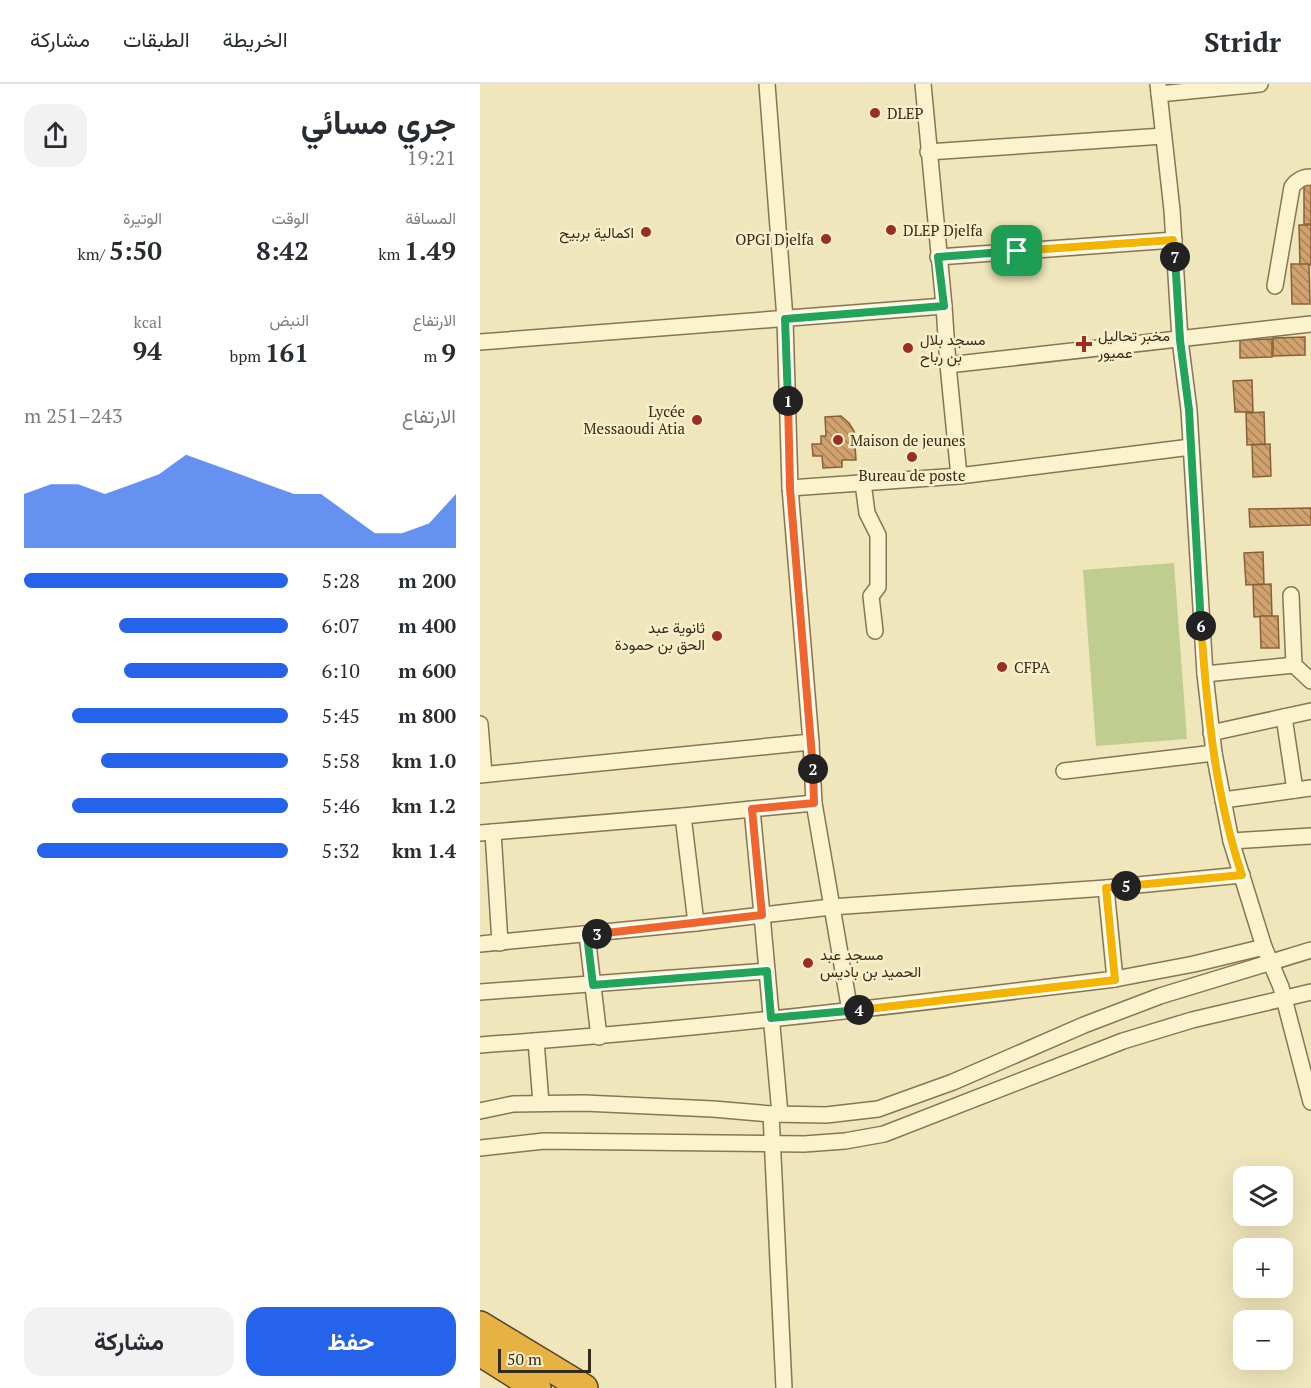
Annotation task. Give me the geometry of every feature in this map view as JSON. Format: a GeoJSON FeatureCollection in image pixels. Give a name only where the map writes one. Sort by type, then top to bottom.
{"type":"FeatureCollection","features":[{"type":"Feature","properties":{"kind":"highway"},"geometry":{"type":"LineString","coordinates":[[480,1324],[584,1388]]}},
{"type":"Feature","properties":{"kind":"highway"},"geometry":{"type":"LineString","coordinates":[[480,1352],[537,1388]]}},
{"type":"Feature","properties":{"kind":"street"},"geometry":{"type":"LineString","coordinates":[[766,84],[785,319],[790,488],[814,803],[850,1011]]}},
{"type":"Feature","properties":{"kind":"street"},"geometry":{"type":"LineString","coordinates":[[923,84],[959,476]]}},
{"type":"Feature","properties":{"kind":"street"},"geometry":{"type":"LineString","coordinates":[[1260,84],[1159,89],[1191,447],[1205,674],[1214,753],[1231,842],[1264,947],[1282,992],[1311,1102]]}},
{"type":"Feature","properties":{"kind":"street"},"geometry":{"type":"LineString","coordinates":[[928,152],[1163,136]]}},
{"type":"Feature","properties":{"kind":"street"},"geometry":{"type":"LineString","coordinates":[[1275,285],[1292,187],[1296,181],[1304,177],[1311,177]]}},
{"type":"Feature","properties":{"kind":"street"},"geometry":{"type":"LineString","coordinates":[[938,257],[1173,240]]}},
{"type":"Feature","properties":{"kind":"street"},"geometry":{"type":"LineString","coordinates":[[480,342],[944,306]]}},
{"type":"Feature","properties":{"kind":"street"},"geometry":{"type":"LineString","coordinates":[[948,365],[1311,324]]}},
{"type":"Feature","properties":{"kind":"street"},"geometry":{"type":"LineString","coordinates":[[790,488],[959,476],[1191,447]]}},
{"type":"Feature","properties":{"kind":"street"},"geometry":{"type":"LineString","coordinates":[[863,483],[867,513],[878,535],[878,587],[871,596],[874,631]]}},
{"type":"Feature","properties":{"kind":"street"},"geometry":{"type":"LineString","coordinates":[[1291,595],[1294,665],[1311,681]]}},
{"type":"Feature","properties":{"kind":"street"},"geometry":{"type":"LineString","coordinates":[[1205,674],[1294,665]]}},
{"type":"Feature","properties":{"kind":"street"},"geometry":{"type":"LineString","coordinates":[[1211,733],[1311,711]]}},
{"type":"Feature","properties":{"kind":"street"},"geometry":{"type":"LineString","coordinates":[[1284,717],[1295,790]]}},
{"type":"Feature","properties":{"kind":"street"},"geometry":{"type":"LineString","coordinates":[[480,724],[482,775],[811,742]]}},
{"type":"Feature","properties":{"kind":"street"},"geometry":{"type":"LineString","coordinates":[[1064,771],[1214,753]]}},
{"type":"Feature","properties":{"kind":"street"},"geometry":{"type":"LineString","coordinates":[[1223,800],[1311,788]]}},
{"type":"Feature","properties":{"kind":"street"},"geometry":{"type":"LineString","coordinates":[[500,943],[486,832],[814,803]]}},
{"type":"Feature","properties":{"kind":"street"},"geometry":{"type":"LineString","coordinates":[[752,809],[771,1018],[776,1114],[772,1144],[784,1388]]}},
{"type":"Feature","properties":{"kind":"street"},"geometry":{"type":"LineString","coordinates":[[683,816],[696,923]]}},
{"type":"Feature","properties":{"kind":"street"},"geometry":{"type":"LineString","coordinates":[[1231,842],[1311,836]]}},
{"type":"Feature","properties":{"kind":"street"},"geometry":{"type":"LineString","coordinates":[[480,944],[587,935],[831,908],[1106,888],[1242,875]]}},
{"type":"Feature","properties":{"kind":"street"},"geometry":{"type":"LineString","coordinates":[[1106,888],[1115,980]]}},
{"type":"Feature","properties":{"kind":"street"},"geometry":{"type":"LineString","coordinates":[[587,935],[599,1037]]}},
{"type":"Feature","properties":{"kind":"street"},"geometry":{"type":"LineString","coordinates":[[480,1045],[599,1037],[1115,980],[1264,947]]}},
{"type":"Feature","properties":{"kind":"street"},"geometry":{"type":"LineString","coordinates":[[480,1111],[513,1104],[541,1103],[608,1104],[776,1114],[826,1114],[878,1109],[953,1082],[1084,1024],[1160,996],[1273,966],[1311,950]]}},
{"type":"Feature","properties":{"kind":"street"},"geometry":{"type":"LineString","coordinates":[[480,992],[767,971]]}},
{"type":"Feature","properties":{"kind":"street"},"geometry":{"type":"LineString","coordinates":[[480,1149],[544,1141],[804,1144],[845,1141],[884,1134],[1123,1041],[1282,992],[1311,992]]}},
{"type":"Feature","properties":{"kind":"street"},"geometry":{"type":"LineString","coordinates":[[536,1041],[541,1103]]}},
{"type":"Feature","properties":{"kind":"green space"},"geometry":{"type":"Polygon","coordinates":[[[1174,563],[1187,739],[1096,746],[1083,570],[1174,563]]]}},
{"type":"Feature","properties":{"kind":"building"},"geometry":{"type":"Polygon","coordinates":[[[1304,184],[1311,184],[1311,224],[1304,224],[1304,184]]]}},
{"type":"Feature","properties":{"kind":"building"},"geometry":{"type":"Polygon","coordinates":[[[1299,225],[1311,225],[1311,265],[1300,265],[1299,225]]]}},
{"type":"Feature","properties":{"kind":"building"},"geometry":{"type":"Polygon","coordinates":[[[1291,264],[1309,264],[1310,304],[1292,304],[1291,264]]]}},
{"type":"Feature","properties":{"kind":"building"},"geometry":{"type":"Polygon","coordinates":[[[1305,337],[1305,355],[1273,356],[1273,338],[1305,337]]]}},
{"type":"Feature","properties":{"kind":"building"},"geometry":{"type":"Polygon","coordinates":[[[1272,339],[1272,357],[1240,358],[1240,340],[1272,339]]]}},
{"type":"Feature","properties":{"kind":"building"},"geometry":{"type":"Polygon","coordinates":[[[1252,380],[1253,412],[1235,412],[1233,381],[1252,380]]]}},
{"type":"Feature","properties":{"kind":"building"},"geometry":{"type":"Polygon","coordinates":[[[1264,412],[1265,444],[1247,445],[1246,413],[1264,412]]]}},
{"type":"Feature","properties":{"kind":"building","name":"Maison de jeunes"},"geometry":{"type":"Polygon","coordinates":[[[841,416],[854,431],[856,460],[842,460],[842,467],[823,468],[822,456],[813,456],[812,444],[821,444],[821,436],[826,436],[825,417],[841,416]]]}},
{"type":"Feature","properties":{"kind":"building"},"geometry":{"type":"Polygon","coordinates":[[[1270,444],[1271,476],[1253,477],[1252,445],[1270,444]]]}},
{"type":"Feature","properties":{"kind":"building"},"geometry":{"type":"Polygon","coordinates":[[[1311,508],[1311,525],[1250,527],[1249,509],[1311,508]]]}},
{"type":"Feature","properties":{"kind":"building"},"geometry":{"type":"Polygon","coordinates":[[[1263,552],[1264,584],[1246,585],[1244,553],[1263,552]]]}},
{"type":"Feature","properties":{"kind":"building"},"geometry":{"type":"Polygon","coordinates":[[[1271,584],[1272,616],[1254,617],[1253,585],[1271,584]]]}},
{"type":"Feature","properties":{"kind":"building"},"geometry":{"type":"Polygon","coordinates":[[[1260,616],[1278,616],[1279,648],[1261,648],[1260,616]]]}},
{"type":"Feature","properties":{"kind":"place","name":"DLEP"},"geometry":{"type":"Point","coordinates":[875,113]}},
{"type":"Feature","properties":{"kind":"place","name":"DLEP Djelfa"},"geometry":{"type":"Point","coordinates":[891,230]}},
{"type":"Feature","properties":{"kind":"place","name":"اكمالية بربيح"},"geometry":{"type":"Point","coordinates":[646,232]}},
{"type":"Feature","properties":{"kind":"place","name":"OPGI Djelfa"},"geometry":{"type":"Point","coordinates":[826,239]}},
{"type":"Feature","properties":{"kind":"place","name":"مخبر تحاليل عميور"},"geometry":{"type":"Point","coordinates":[1084,344]}},
{"type":"Feature","properties":{"kind":"place","name":"مسجد بلال بن رباح"},"geometry":{"type":"Point","coordinates":[908,348]}},
{"type":"Feature","properties":{"kind":"place","name":"Lycée Messaoudi Atia"},"geometry":{"type":"Point","coordinates":[697,420]}},
{"type":"Feature","properties":{"kind":"place","name":"Maison de jeunes"},"geometry":{"type":"Point","coordinates":[838,440]}},
{"type":"Feature","properties":{"kind":"place","name":"Bureau de poste"},"geometry":{"type":"Point","coordinates":[912,457]}},
{"type":"Feature","properties":{"kind":"place","name":"ثانوية عبد الحق بن حمودة"},"geometry":{"type":"Point","coordinates":[717,636]}},
{"type":"Feature","properties":{"kind":"place","name":"CFPA"},"geometry":{"type":"Point","coordinates":[1002,667]}},
{"type":"Feature","properties":{"kind":"place","name":"مسجد عبد الحميد بن باديس"},"geometry":{"type":"Point","coordinates":[808,963]}},
{"type":"Feature","properties":{"kind":"route"},"geometry":{"type":"LineString","coordinates":[[1173,240],[1180,340],[1189,410],[1205,674],[1214,753],[1231,842],[1242,875],[1106,888],[1115,980],[771,1018],[767,971],[593,985],[587,935],[762,915],[752,809],[814,803],[790,488],[785,319],[944,306],[938,257],[1017,251],[1173,240]]}}]}
